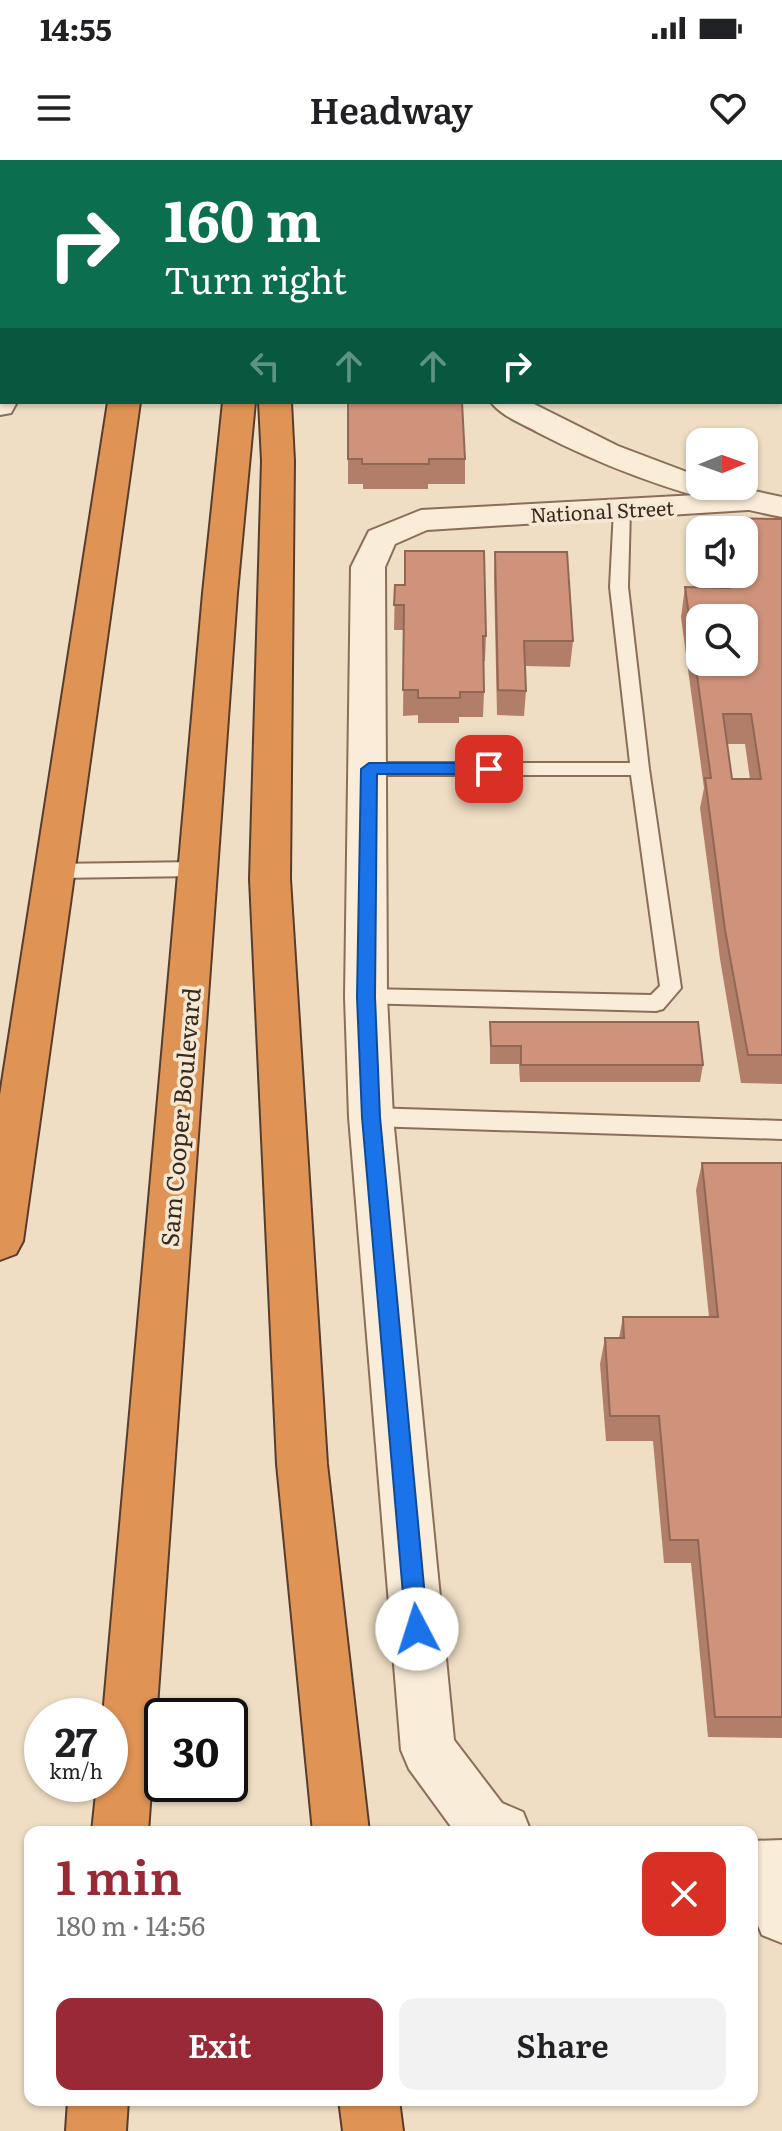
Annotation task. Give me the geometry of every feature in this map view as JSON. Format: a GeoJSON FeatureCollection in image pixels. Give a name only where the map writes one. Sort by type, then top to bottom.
{"type":"FeatureCollection","features":[{"type":"Feature","properties":{"kind":"highway"},"geometry":{"type":"LineString","coordinates":[[0,1241],[124,404]]}},
{"type":"Feature","properties":{"kind":"highway","name":"Sam Cooper Boulevard"},"geometry":{"type":"LineString","coordinates":[[120,1826],[220,593],[239,404]]}},
{"type":"Feature","properties":{"kind":"highway"},"geometry":{"type":"LineString","coordinates":[[275,404],[278,461],[270,879],[302,1464],[340,1826]]}},
{"type":"Feature","properties":{"kind":"highway"},"geometry":{"type":"LineString","coordinates":[[96,2131],[98,2106]]}},
{"type":"Feature","properties":{"kind":"highway"},"geometry":{"type":"LineString","coordinates":[[370,2106],[373,2131]]}},
{"type":"Feature","properties":{"kind":"street"},"geometry":{"type":"LineString","coordinates":[[510,404],[575,441],[664,478],[767,504]]}},
{"type":"Feature","properties":{"kind":"street","name":"National Street"},"geometry":{"type":"LineString","coordinates":[[369,769],[368,567],[381,538],[421,520],[767,504]]}},
{"type":"Feature","properties":{"kind":"street"},"geometry":{"type":"LineString","coordinates":[[369,769],[366,997],[371,1117],[428,1750],[482,1823],[489,1826]]}},
{"type":"Feature","properties":{"kind":"street"},"geometry":{"type":"LineString","coordinates":[[758,1876],[770,1886],[782,1915]]}},
{"type":"Feature","properties":{"kind":"lane"},"geometry":{"type":"LineString","coordinates":[[366,997],[656,1003],[671,988],[640,769],[619,587],[622,509]]}},
{"type":"Feature","properties":{"kind":"lane"},"geometry":{"type":"LineString","coordinates":[[369,769],[640,769]]}},
{"type":"Feature","properties":{"kind":"lane"},"geometry":{"type":"LineString","coordinates":[[53,871],[199,869]]}},
{"type":"Feature","properties":{"kind":"lane"},"geometry":{"type":"LineString","coordinates":[[371,1117],[782,1130]]}},
{"type":"Feature","properties":{"kind":"lane"},"geometry":{"type":"LineString","coordinates":[[758,1855],[782,1854]]}},
{"type":"Feature","properties":{"kind":"building"},"geometry":{"type":"Polygon","coordinates":[[[348,404],[462,404],[465,459],[429,459],[429,464],[362,464],[362,459],[348,459],[348,404]]]}},
{"type":"Feature","properties":{"kind":"building"},"geometry":{"type":"Polygon","coordinates":[[[758,519],[782,519],[782,1055],[748,1055],[725,930],[705,778],[711,778],[697,676],[758,676],[758,604],[687,604],[685,587],[758,588],[758,519]],[[723,714],[732,779],[761,779],[751,714],[723,714]]]}},
{"type":"Feature","properties":{"kind":"building"},"geometry":{"type":"Polygon","coordinates":[[[405,551],[484,551],[484,692],[460,692],[460,698],[418,698],[418,690],[403,690],[404,605],[394,605],[395,585],[405,585],[405,551]]]}},
{"type":"Feature","properties":{"kind":"building"},"geometry":{"type":"Polygon","coordinates":[[[495,552],[567,552],[573,641],[524,641],[526,691],[498,690],[495,552]]]}},
{"type":"Feature","properties":{"kind":"building"},"geometry":{"type":"Polygon","coordinates":[[[490,1022],[698,1022],[703,1065],[521,1065],[521,1046],[491,1046],[490,1022]]]}},
{"type":"Feature","properties":{"kind":"building"},"geometry":{"type":"Polygon","coordinates":[[[702,1163],[782,1163],[782,1717],[715,1717],[698,1540],[670,1540],[659,1416],[610,1416],[605,1338],[624,1338],[623,1317],[718,1317],[702,1163]]]}},
{"type":"Feature","properties":{"kind":"route"},"geometry":{"type":"LineString","coordinates":[[417,1629],[371,1117],[366,997],[369,769],[489,769]]}}]}
